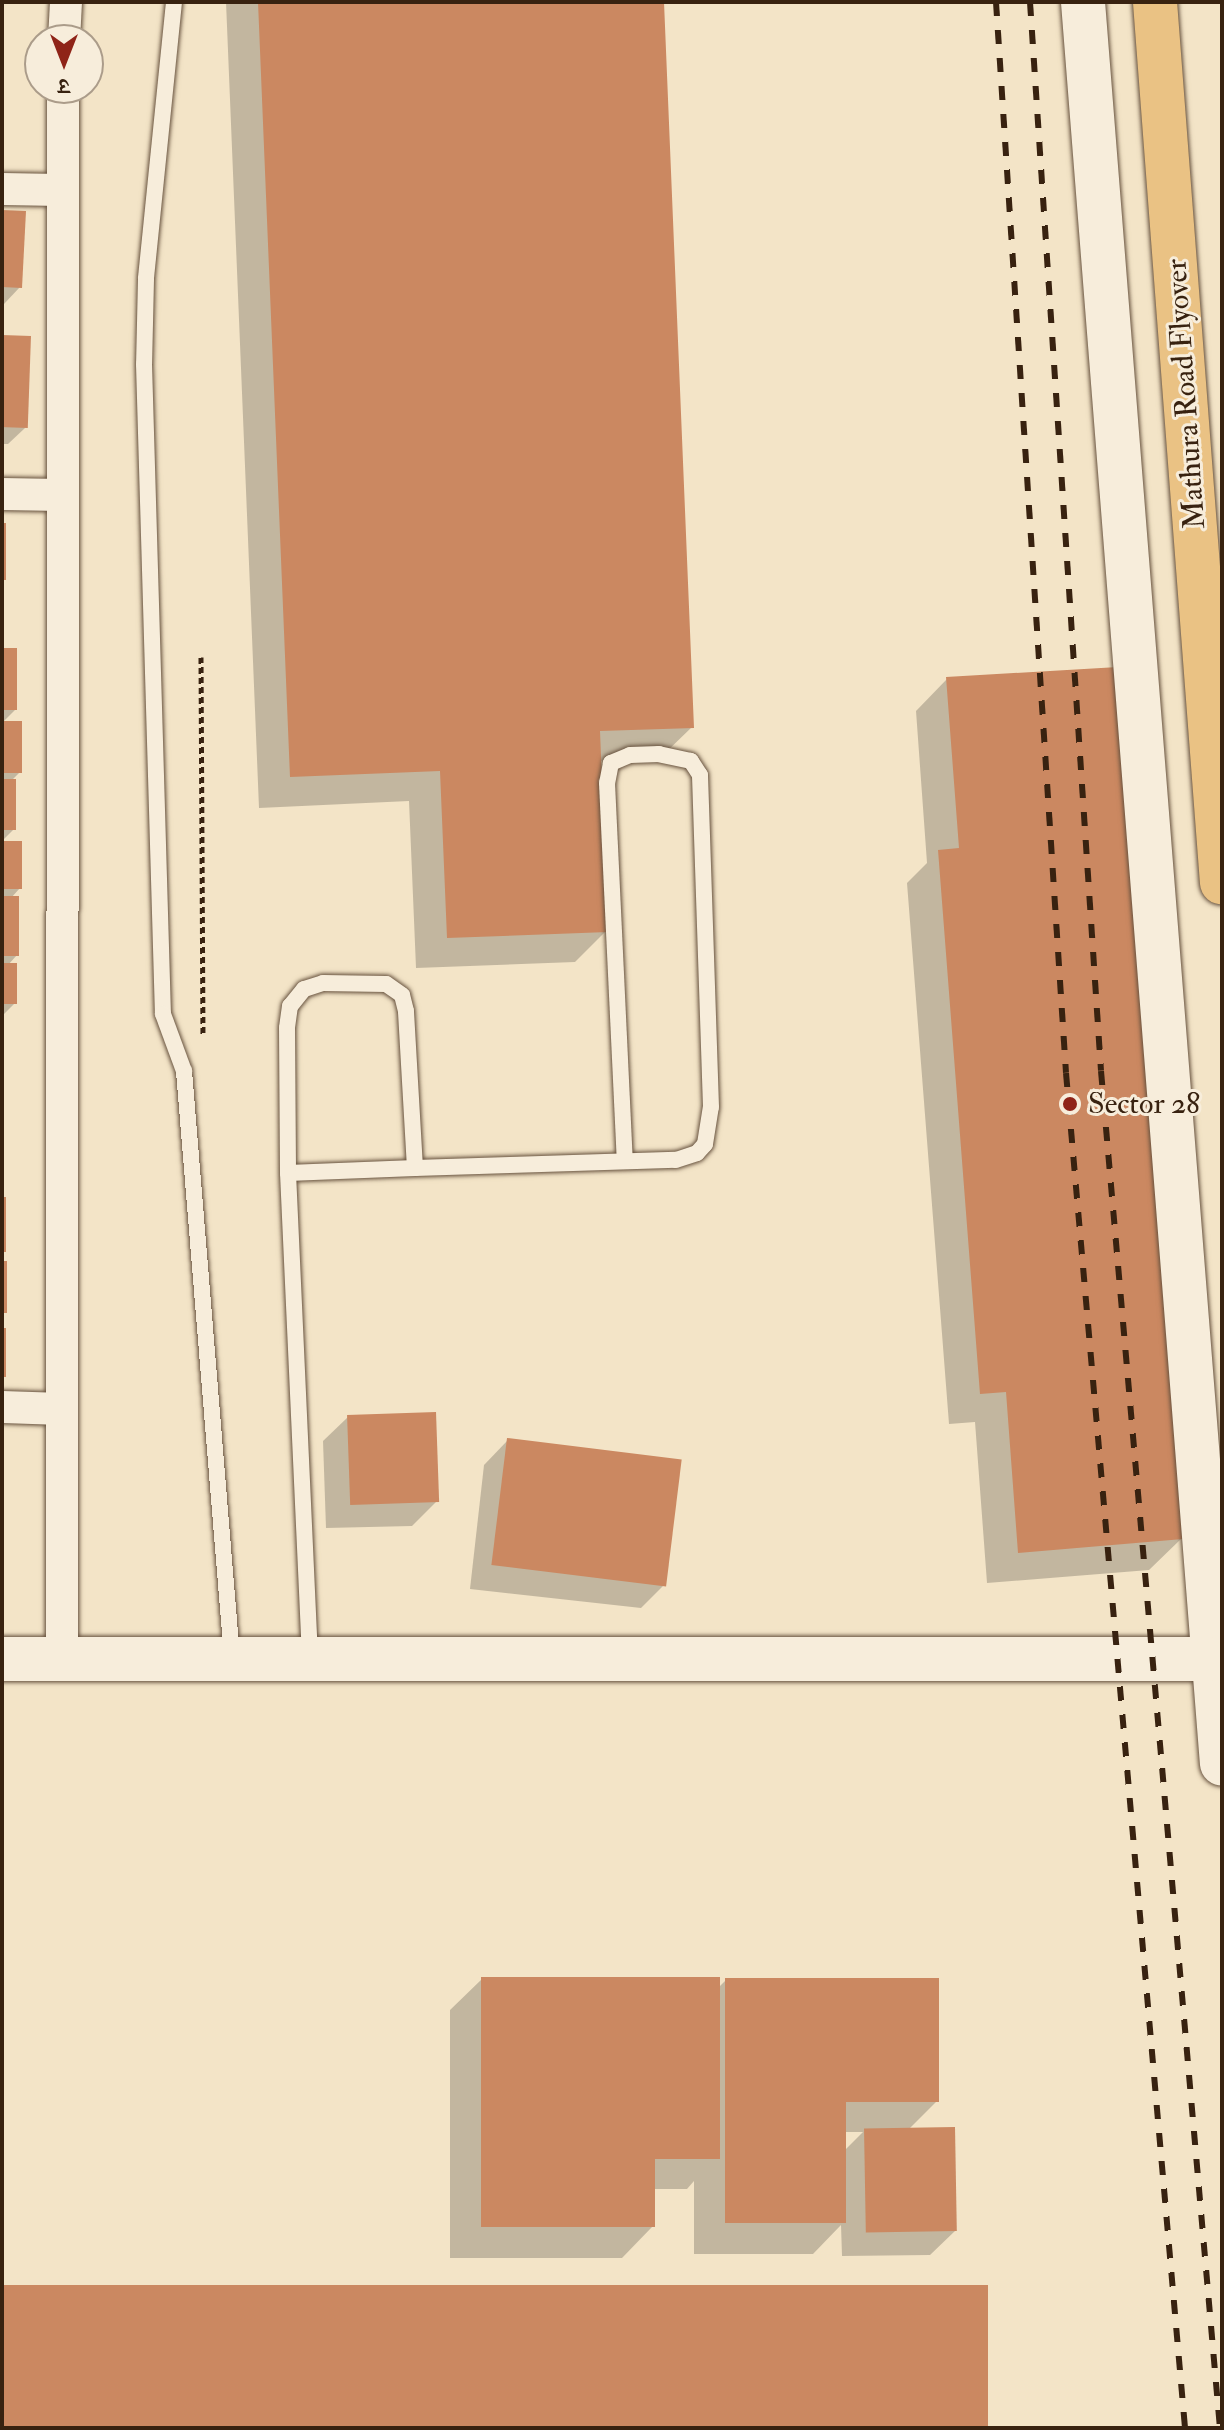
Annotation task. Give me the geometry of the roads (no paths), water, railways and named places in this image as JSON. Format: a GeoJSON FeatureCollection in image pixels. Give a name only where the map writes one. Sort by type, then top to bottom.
{"type":"FeatureCollection","features":[{"type":"Feature","properties":{"kind":"highway","name":"Mathura Road Flyover"},"geometry":{"type":"LineString","coordinates":[[1155,2],[1222,882]]}},
{"type":"Feature","properties":{"kind":"main road"},"geometry":{"type":"LineString","coordinates":[[1083,2],[1222,1764]]}},
{"type":"Feature","properties":{"kind":"main road"},"geometry":{"type":"LineString","coordinates":[[2,1659],[1212,1659]]}},
{"type":"Feature","properties":{"kind":"street"},"geometry":{"type":"LineString","coordinates":[[65,24],[66,2]]}},
{"type":"Feature","properties":{"kind":"street"},"geometry":{"type":"LineString","coordinates":[[62,104],[59,190],[62,1659]]}},
{"type":"Feature","properties":{"kind":"street"},"geometry":{"type":"LineString","coordinates":[[2,189],[59,190]]}},
{"type":"Feature","properties":{"kind":"street"},"geometry":{"type":"LineString","coordinates":[[2,494],[60,495]]}},
{"type":"Feature","properties":{"kind":"street"},"geometry":{"type":"LineString","coordinates":[[2,1407],[61,1409]]}},
{"type":"Feature","properties":{"kind":"lane"},"geometry":{"type":"LineString","coordinates":[[174,2],[146,279],[144,364],[163,1014],[184,1071],[232,1659]]}},
{"type":"Feature","properties":{"kind":"lane"},"geometry":{"type":"LineString","coordinates":[[288,1173],[676,1160],[697,1153],[710,1127],[700,775],[691,761],[659,754],[630,755],[611,763],[607,783],[625,1161]]}},
{"type":"Feature","properties":{"kind":"lane"},"geometry":{"type":"LineString","coordinates":[[310,1659],[288,1173],[290,1006],[304,989],[323,983],[386,984],[402,995],[415,1168]]}},
{"type":"Feature","properties":{"kind":"railway"},"geometry":{"type":"LineString","coordinates":[[996,2],[1066,1073],[1185,2428]]}},
{"type":"Feature","properties":{"kind":"railway"},"geometry":{"type":"LineString","coordinates":[[1030,2],[1101,1071],[1220,2428]]}},
{"type":"Feature","properties":{"kind":"place","name":"Sector 28"},"geometry":{"type":"Point","coordinates":[1070,1104]}}]}
